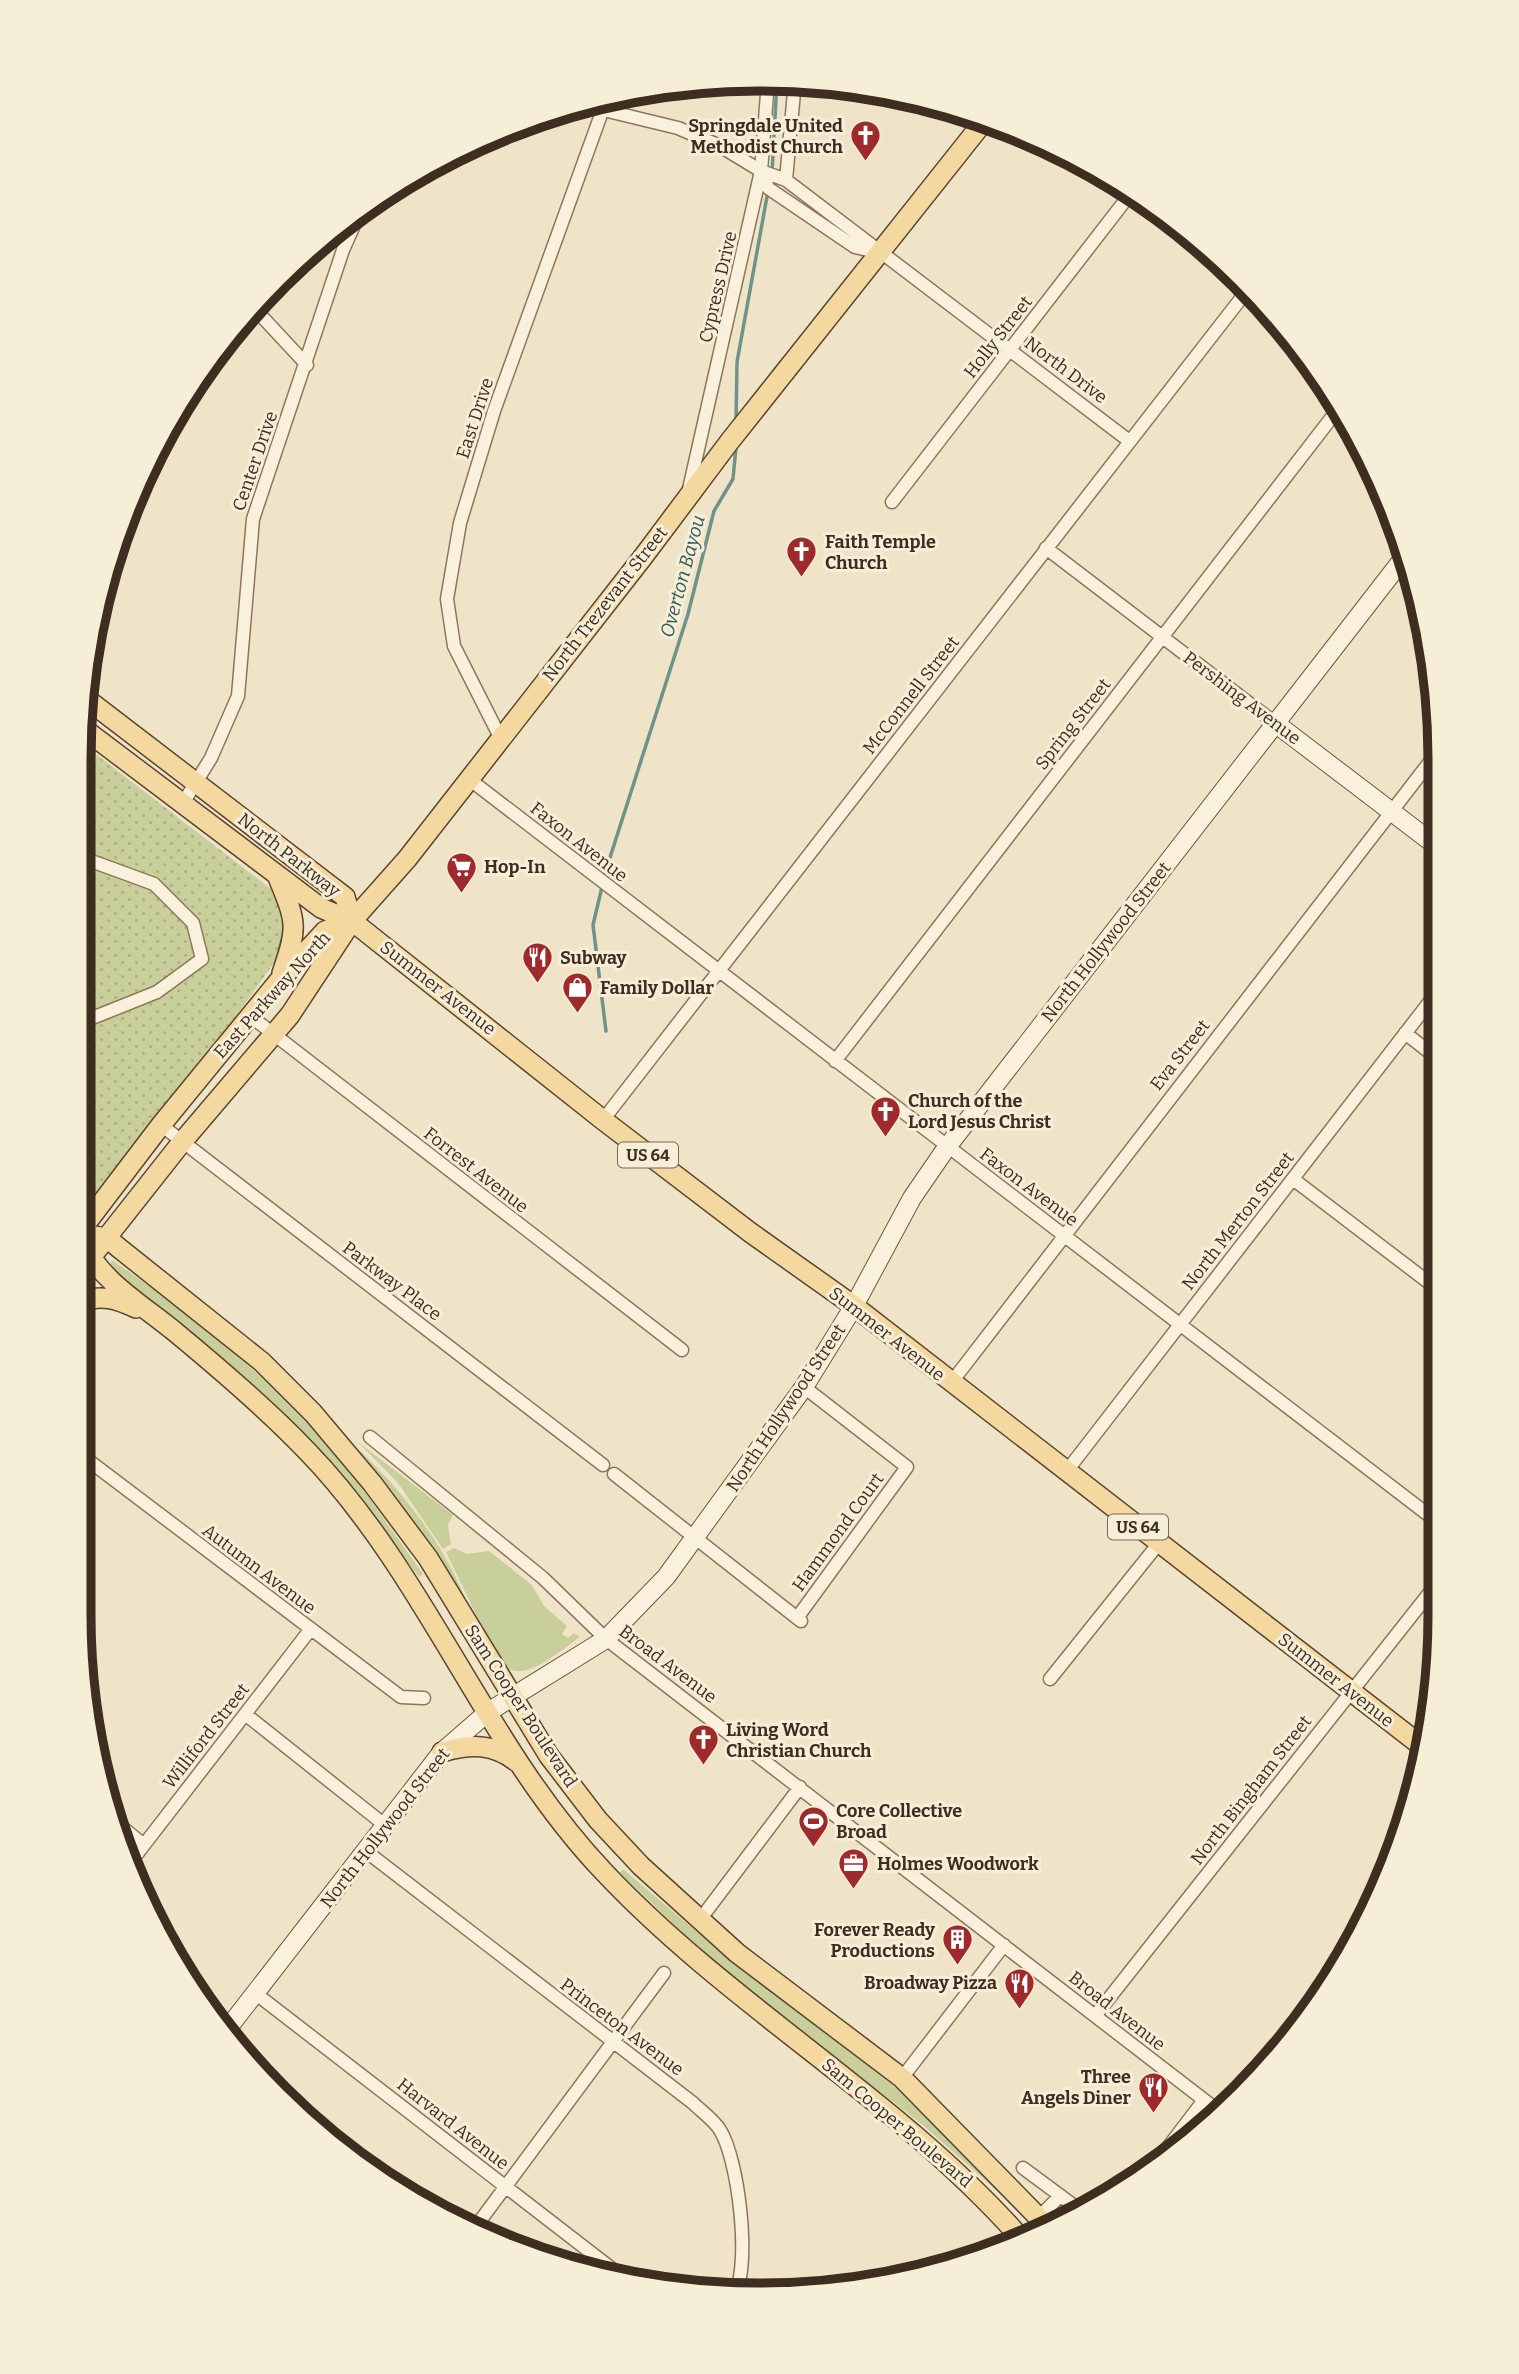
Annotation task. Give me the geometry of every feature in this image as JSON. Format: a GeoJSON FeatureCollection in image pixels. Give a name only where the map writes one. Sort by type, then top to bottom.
{"type":"FeatureCollection","features":[{"type":"Feature","properties":{"kind":"main road","name":"North Trezevant Street"},"geometry":{"type":"LineString","coordinates":[[352,921],[399,869],[735,434],[979,128]]}},
{"type":"Feature","properties":{"kind":"main road","name":"North Hollywood Street"},"geometry":{"type":"LineString","coordinates":[[231,2024],[442,1752],[488,1712],[606,1639],[666,1577],[804,1387],[854,1306],[912,1198],[947,1147],[1399,564]]}},
{"type":"Feature","properties":{"kind":"main road","name":"North Parkway"},"geometry":{"type":"LineString","coordinates":[[93,704],[345,897],[352,921]]}},
{"type":"Feature","properties":{"kind":"main road","name":"Pershing Avenue"},"geometry":{"type":"LineString","coordinates":[[1275,723],[1428,839]]}},
{"type":"Feature","properties":{"kind":"main road","name":"North Parkway"},"geometry":{"type":"LineString","coordinates":[[92,735],[321,908],[352,921]]}},
{"type":"Feature","properties":{"kind":"main road"},"geometry":{"type":"LineString","coordinates":[[276,874],[291,908],[295,936],[278,982]]}},
{"type":"Feature","properties":{"kind":"main road","name":"East Parkway North"},"geometry":{"type":"LineString","coordinates":[[91,1220],[160,1125],[278,982],[325,931],[352,921]]}},
{"type":"Feature","properties":{"kind":"main road","name":"East Parkway North"},"geometry":{"type":"LineString","coordinates":[[91,1258],[182,1142],[290,1015],[352,921]]}},
{"type":"Feature","properties":{"kind":"main road","name":"Summer Avenue"},"geometry":{"type":"LineString","coordinates":[[352,921],[449,995],[603,1120],[751,1233],[854,1306],[1416,1741]]}},
{"type":"Feature","properties":{"kind":"main road","name":"Sam Cooper Boulevard"},"geometry":{"type":"LineString","coordinates":[[91,1236],[107,1238],[262,1362],[313,1413],[372,1483],[428,1558],[549,1756],[598,1820],[699,1921],[902,2078],[1042,2220]]}},
{"type":"Feature","properties":{"kind":"main road","name":"Sam Cooper Boulevard"},"geometry":{"type":"LineString","coordinates":[[91,1268],[159,1319],[267,1411],[309,1453],[405,1574],[525,1769],[547,1802],[602,1870],[663,1931],[734,1992],[874,2098],[939,2153],[1015,2232]]}},
{"type":"Feature","properties":{"kind":"main road"},"geometry":{"type":"LineString","coordinates":[[91,1299],[98,1297],[117,1300],[159,1319]]}},
{"type":"Feature","properties":{"kind":"main road"},"geometry":{"type":"LineString","coordinates":[[442,1752],[468,1746],[487,1747],[503,1752],[525,1769]]}},
{"type":"Feature","properties":{"kind":"street","name":"Cypress Drive"},"geometry":{"type":"LineString","coordinates":[[768,91],[772,179]]}},
{"type":"Feature","properties":{"kind":"street","name":"Cypress Drive"},"geometry":{"type":"LineString","coordinates":[[687,497],[772,179],[792,92]]}},
{"type":"Feature","properties":{"kind":"street","name":"East Drive"},"geometry":{"type":"LineString","coordinates":[[501,739],[454,646],[447,598],[460,523],[494,411],[603,110]]}},
{"type":"Feature","properties":{"kind":"street","name":"North Drive"},"geometry":{"type":"LineString","coordinates":[[605,110],[678,128],[720,146],[772,179],[855,247],[881,253],[1128,440]]}},
{"type":"Feature","properties":{"kind":"street","name":"Holly Street"},"geometry":{"type":"LineString","coordinates":[[892,502],[1125,200]]}},
{"type":"Feature","properties":{"kind":"street","name":"Center Drive"},"geometry":{"type":"LineString","coordinates":[[183,803],[197,783],[238,696],[253,519],[352,230]]}},
{"type":"Feature","properties":{"kind":"street","name":"McConnell Street"},"geometry":{"type":"LineString","coordinates":[[603,1120],[1128,440],[1242,297]]}},
{"type":"Feature","properties":{"kind":"street"},"geometry":{"type":"LineString","coordinates":[[261,315],[307,365]]}},
{"type":"Feature","properties":{"kind":"street","name":"Spring Street"},"geometry":{"type":"LineString","coordinates":[[835,1060],[1333,416]]}},
{"type":"Feature","properties":{"kind":"street","name":"Pershing Avenue"},"geometry":{"type":"LineString","coordinates":[[1046,548],[1275,723]]}},
{"type":"Feature","properties":{"kind":"street","name":"Eva Street"},"geometry":{"type":"LineString","coordinates":[[951,1383],[1428,764]]}},
{"type":"Feature","properties":{"kind":"street","name":"Faxon Avenue"},"geometry":{"type":"LineString","coordinates":[[469,779],[1428,1515]]}},
{"type":"Feature","properties":{"kind":"street"},"geometry":{"type":"LineString","coordinates":[[91,861],[154,884],[193,923],[202,959],[158,992],[91,1018]]}},
{"type":"Feature","properties":{"kind":"street","name":"North Merton Street"},"geometry":{"type":"LineString","coordinates":[[1066,1472],[1428,1004]]}},
{"type":"Feature","properties":{"kind":"street","name":"Forrest Avenue"},"geometry":{"type":"LineString","coordinates":[[249,1016],[682,1350]]}},
{"type":"Feature","properties":{"kind":"street"},"geometry":{"type":"LineString","coordinates":[[1405,1033],[1428,1051]]}},
{"type":"Feature","properties":{"kind":"street","name":"Parkway Place"},"geometry":{"type":"LineString","coordinates":[[160,1125],[603,1465]]}},
{"type":"Feature","properties":{"kind":"street"},"geometry":{"type":"LineString","coordinates":[[1293,1179],[1428,1282]]}},
{"type":"Feature","properties":{"kind":"street","name":"Hammond Court"},"geometry":{"type":"LineString","coordinates":[[694,1539],[799,1619],[907,1467],[804,1387]]}},
{"type":"Feature","properties":{"kind":"street","name":"Broad Avenue"},"geometry":{"type":"LineString","coordinates":[[370,1437],[543,1578],[606,1639],[1212,2106]]}},
{"type":"Feature","properties":{"kind":"street","name":"Autumn Avenue"},"geometry":{"type":"LineString","coordinates":[[91,1462],[401,1697],[424,1698]]}},
{"type":"Feature","properties":{"kind":"street"},"geometry":{"type":"LineString","coordinates":[[614,1474],[694,1539]]}},
{"type":"Feature","properties":{"kind":"street"},"geometry":{"type":"LineString","coordinates":[[1050,1679],[1158,1543]]}},
{"type":"Feature","properties":{"kind":"street","name":"North Bingham Street"},"geometry":{"type":"LineString","coordinates":[[1095,2016],[1428,1596]]}},
{"type":"Feature","properties":{"kind":"street","name":"Williford Street"},"geometry":{"type":"LineString","coordinates":[[136,1855],[310,1630]]}},
{"type":"Feature","properties":{"kind":"street"},"geometry":{"type":"LineString","coordinates":[[245,1714],[386,1826]]}},
{"type":"Feature","properties":{"kind":"street"},"geometry":{"type":"LineString","coordinates":[[699,1921],[800,1787]]}},
{"type":"Feature","properties":{"kind":"street"},"geometry":{"type":"LineString","coordinates":[[127,1831],[144,1845]]}},
{"type":"Feature","properties":{"kind":"street","name":"Princeton Avenue"},"geometry":{"type":"LineString","coordinates":[[367,1852],[693,2103],[720,2129],[732,2161],[743,2259],[737,2282]]}},
{"type":"Feature","properties":{"kind":"street"},"geometry":{"type":"LineString","coordinates":[[902,2078],[1004,1945]]}},
{"type":"Feature","properties":{"kind":"street"},"geometry":{"type":"LineString","coordinates":[[480,2221],[664,1973]]}},
{"type":"Feature","properties":{"kind":"street","name":"Harvard Avenue"},"geometry":{"type":"LineString","coordinates":[[255,1993],[606,2265]]}},
{"type":"Feature","properties":{"kind":"street"},"geometry":{"type":"LineString","coordinates":[[1176,2137],[1204,2100]]}},
{"type":"Feature","properties":{"kind":"street"},"geometry":{"type":"LineString","coordinates":[[1023,2168],[1072,2205]]}},
{"type":"Feature","properties":{"kind":"street"},"geometry":{"type":"LineString","coordinates":[[1042,2220],[1060,2196]]}},
{"type":"Feature","properties":{"kind":"green space"},"geometry":{"type":"Polygon","coordinates":[[[91,751],[275,892],[283,902],[287,945],[234,1019],[91,1200],[91,751]]]}},
{"type":"Feature","properties":{"kind":"green space"},"geometry":{"type":"Polygon","coordinates":[[[112,1260],[185,1311],[277,1390],[345,1464],[423,1574],[419,1577],[343,1480],[280,1411],[226,1361],[124,1282],[110,1265],[112,1260]]]}},
{"type":"Feature","properties":{"kind":"green space"},"geometry":{"type":"Polygon","coordinates":[[[358,1442],[453,1515],[448,1525],[451,1544],[443,1549],[398,1483],[358,1442]]]}},
{"type":"Feature","properties":{"kind":"green space"},"geometry":{"type":"Polygon","coordinates":[[[356,1447],[390,1482],[421,1520],[447,1561],[468,1605],[356,1447]]]}},
{"type":"Feature","properties":{"kind":"green space"},"geometry":{"type":"Polygon","coordinates":[[[454,1548],[467,1554],[489,1551],[532,1585],[544,1606],[567,1626],[562,1634],[568,1638],[574,1633],[580,1637],[536,1666],[518,1671],[509,1669],[479,1621],[446,1552],[454,1548]]]}},
{"type":"Feature","properties":{"kind":"green space"},"geometry":{"type":"Polygon","coordinates":[[[623,1869],[724,1955],[913,2101],[1010,2197],[1007,2200],[924,2126],[712,1961],[620,1873],[623,1869]]]}},
{"type":"Feature","properties":{"kind":"waterway","name":"Overton Bayou"},"geometry":{"type":"LineString","coordinates":[[772,173],[776,91]]}},
{"type":"Feature","properties":{"kind":"waterway","name":"Overton Bayou"},"geometry":{"type":"LineString","coordinates":[[736,422],[737,362],[768,191]]}},
{"type":"Feature","properties":{"kind":"waterway","name":"Overton Bayou"},"geometry":{"type":"LineString","coordinates":[[606,1031],[593,925],[606,870],[688,614],[714,511],[733,479],[736,447]]}},
{"type":"Feature","properties":{"kind":"place","name":"Springdale United Methodist Church"},"geometry":{"type":"Point","coordinates":[866,163]}},
{"type":"Feature","properties":{"kind":"place","name":"Faith Temple Church"},"geometry":{"type":"Point","coordinates":[802,579]}},
{"type":"Feature","properties":{"kind":"place","name":"Hop-In"},"geometry":{"type":"Point","coordinates":[461,894]}},
{"type":"Feature","properties":{"kind":"place","name":"Subway"},"geometry":{"type":"Point","coordinates":[537,985]}},
{"type":"Feature","properties":{"kind":"place","name":"Family Dollar"},"geometry":{"type":"Point","coordinates":[577,1015]}},
{"type":"Feature","properties":{"kind":"place","name":"Church of the Lord Jesus Christ"},"geometry":{"type":"Point","coordinates":[885,1138]}},
{"type":"Feature","properties":{"kind":"place","name":"Living Word Christian Church"},"geometry":{"type":"Point","coordinates":[703,1767]}},
{"type":"Feature","properties":{"kind":"place","name":"Core Collective Broad"},"geometry":{"type":"Point","coordinates":[813,1848]}},
{"type":"Feature","properties":{"kind":"place","name":"Holmes Woodwork"},"geometry":{"type":"Point","coordinates":[854,1891]}},
{"type":"Feature","properties":{"kind":"place","name":"Forever Ready Productions"},"geometry":{"type":"Point","coordinates":[958,1967]}},
{"type":"Feature","properties":{"kind":"place","name":"Broadway Pizza"},"geometry":{"type":"Point","coordinates":[1020,2010]}},
{"type":"Feature","properties":{"kind":"place","name":"Three Angels Diner"},"geometry":{"type":"Point","coordinates":[1154,2114]}}]}
